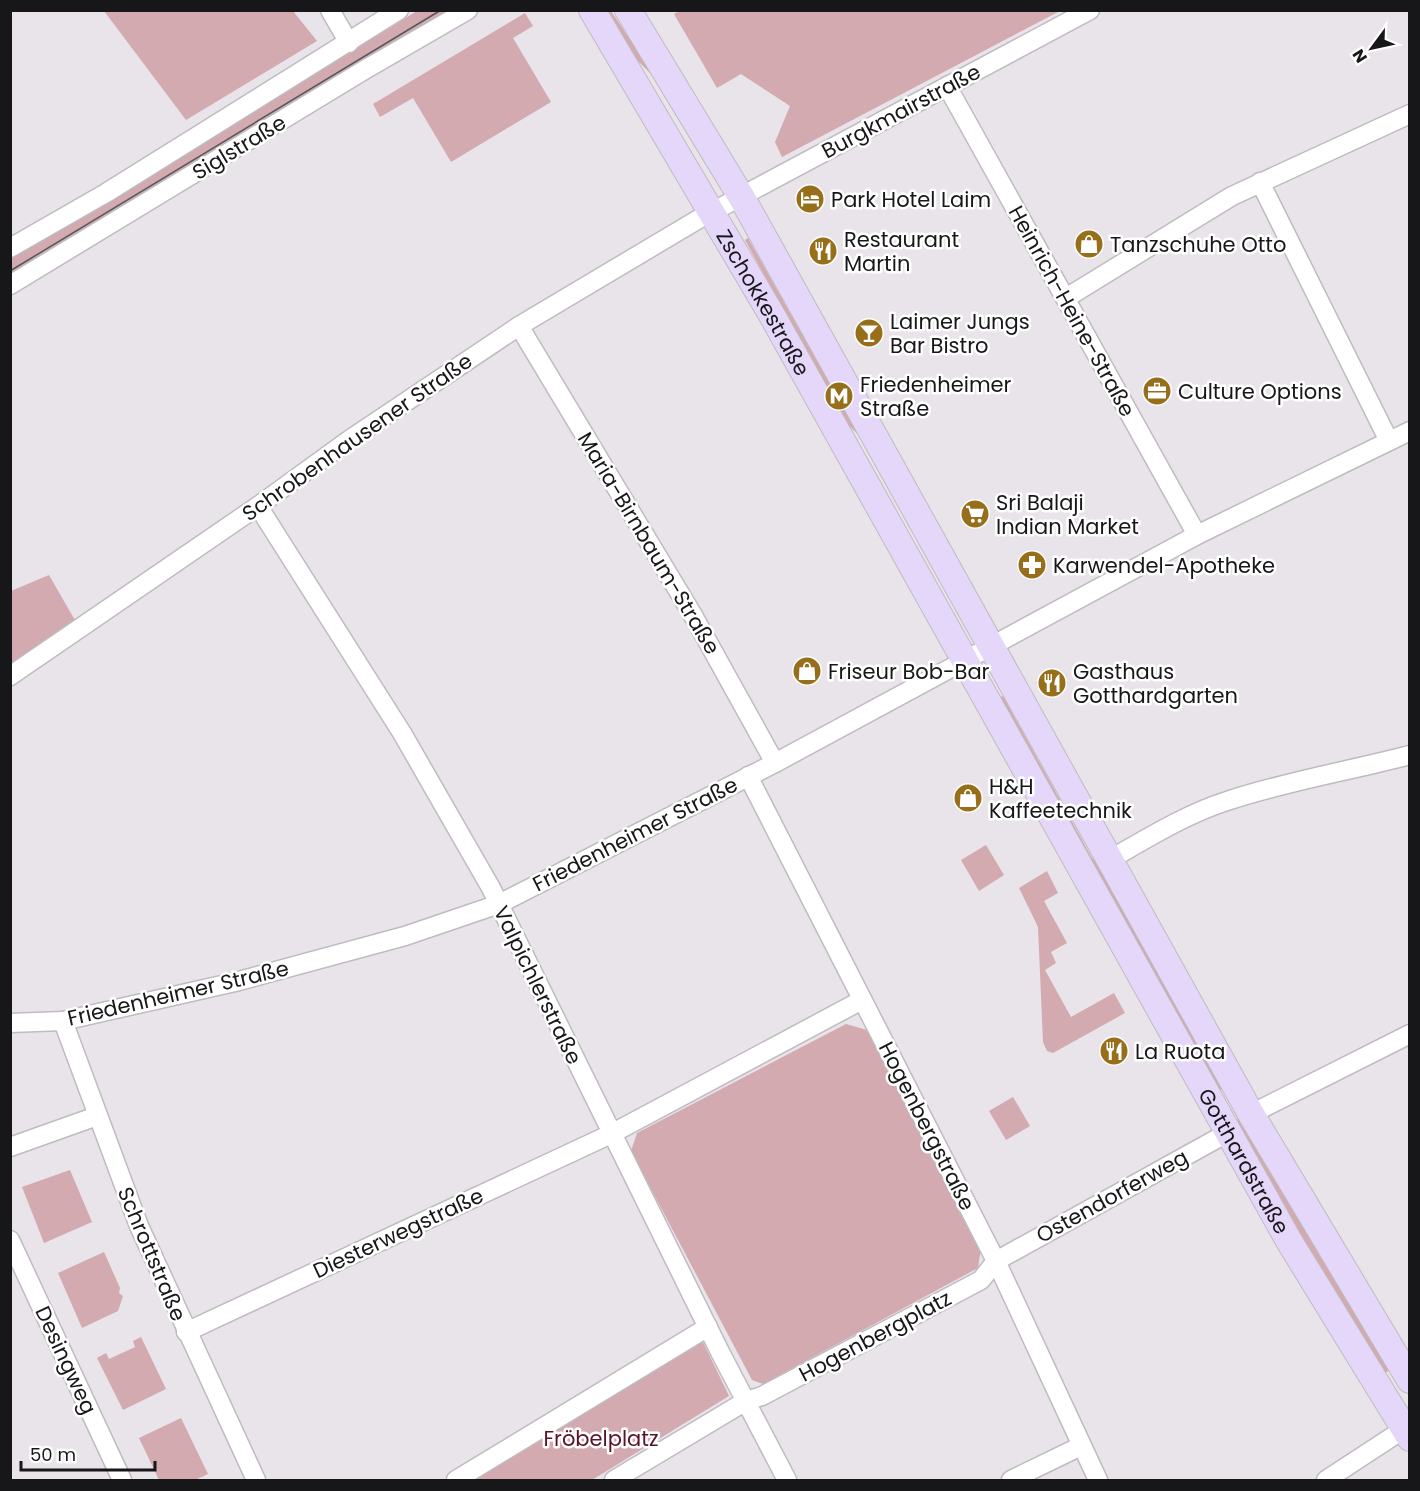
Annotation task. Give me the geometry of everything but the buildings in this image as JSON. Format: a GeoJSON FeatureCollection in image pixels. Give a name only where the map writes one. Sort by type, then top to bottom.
{"type":"FeatureCollection","features":[{"type":"Feature","properties":{"kind":"main road","name":"Zschokkestraße"},"geometry":{"type":"LineString","coordinates":[[592,10],[712,212],[966,659]]}},
{"type":"Feature","properties":{"kind":"main road","name":"Zschokkestraße"},"geometry":{"type":"LineString","coordinates":[[628,10],[742,198],[990,646]]}},
{"type":"Feature","properties":{"kind":"main road","name":"Gotthardstraße"},"geometry":{"type":"LineString","coordinates":[[990,646],[1251,1114],[1410,1380]]}},
{"type":"Feature","properties":{"kind":"main road","name":"Gotthardstraße"},"geometry":{"type":"LineString","coordinates":[[966,659],[1289,1241],[1407,1433]]}},
{"type":"Feature","properties":{"kind":"street"},"geometry":{"type":"LineString","coordinates":[[330,10],[349,43]]}},
{"type":"Feature","properties":{"kind":"street","name":"Siglstraße"},"geometry":{"type":"LineString","coordinates":[[10,248],[106,193],[399,10]]}},
{"type":"Feature","properties":{"kind":"street","name":"Siglstraße"},"geometry":{"type":"LineString","coordinates":[[10,285],[366,69],[468,10]]}},
{"type":"Feature","properties":{"kind":"street","name":"Burgkmairstraße"},"geometry":{"type":"LineString","coordinates":[[712,212],[1090,10]]}},
{"type":"Feature","properties":{"kind":"street","name":"Heinrich-Heine-Straße"},"geometry":{"type":"LineString","coordinates":[[947,86],[1066,298],[1136,430],[1197,535]]}},
{"type":"Feature","properties":{"kind":"street"},"geometry":{"type":"LineString","coordinates":[[1066,298],[1232,195],[1410,114]]}},
{"type":"Feature","properties":{"kind":"street"},"geometry":{"type":"LineString","coordinates":[[1260,182],[1389,441]]}},
{"type":"Feature","properties":{"kind":"street","name":"Schrobenhausener Straße"},"geometry":{"type":"LineString","coordinates":[[10,675],[258,506],[349,440],[519,326],[712,212]]}},
{"type":"Feature","properties":{"kind":"street","name":"Maria-Birnbaum-Straße"},"geometry":{"type":"LineString","coordinates":[[519,326],[694,617],[775,763]]}},
{"type":"Feature","properties":{"kind":"street","name":"Friedenheimer Straße"},"geometry":{"type":"LineString","coordinates":[[10,1023],[63,1021],[235,982],[405,936],[499,904],[775,763],[1197,535],[1410,431]]}},
{"type":"Feature","properties":{"kind":"street","name":"Valpichlerstraße"},"geometry":{"type":"LineString","coordinates":[[258,506],[440,795],[499,904],[611,1134],[787,1480]]}},
{"type":"Feature","properties":{"kind":"street"},"geometry":{"type":"LineString","coordinates":[[1108,860],[1153,835],[1225,801],[1323,774],[1410,755]]}},
{"type":"Feature","properties":{"kind":"street","name":"Hogenbergstraße"},"geometry":{"type":"LineString","coordinates":[[748,776],[996,1261],[1098,1480]]}},
{"type":"Feature","properties":{"kind":"street"},"geometry":{"type":"LineString","coordinates":[[611,1134],[862,1000]]}},
{"type":"Feature","properties":{"kind":"street","name":"Schrottstraße"},"geometry":{"type":"LineString","coordinates":[[63,1021],[139,1226],[256,1480]]}},
{"type":"Feature","properties":{"kind":"street"},"geometry":{"type":"LineString","coordinates":[[1251,1114],[1410,1034]]}},
{"type":"Feature","properties":{"kind":"street"},"geometry":{"type":"LineString","coordinates":[[10,1147],[97,1116]]}},
{"type":"Feature","properties":{"kind":"street","name":"Ostendorferweg"},"geometry":{"type":"LineString","coordinates":[[996,1261],[1229,1132]]}},
{"type":"Feature","properties":{"kind":"street","name":"Diesterwegstraße"},"geometry":{"type":"LineString","coordinates":[[186,1332],[611,1134]]}},
{"type":"Feature","properties":{"kind":"street","name":"Desingweg"},"geometry":{"type":"LineString","coordinates":[[10,1239],[122,1480]]}},
{"type":"Feature","properties":{"kind":"street","name":"Hogenbergplatz"},"geometry":{"type":"LineString","coordinates":[[746,1401],[762,1396],[981,1280],[996,1261]]}},
{"type":"Feature","properties":{"kind":"street"},"geometry":{"type":"LineString","coordinates":[[456,1480],[708,1326]]}},
{"type":"Feature","properties":{"kind":"street"},"geometry":{"type":"LineString","coordinates":[[614,1480],[746,1401]]}},
{"type":"Feature","properties":{"kind":"street"},"geometry":{"type":"LineString","coordinates":[[1326,1480],[1407,1433]]}},
{"type":"Feature","properties":{"kind":"street"},"geometry":{"type":"LineString","coordinates":[[1011,1480],[1082,1446]]}},
{"type":"Feature","properties":{"kind":"green space"},"geometry":{"type":"Polygon","coordinates":[[[681,10],[1060,11],[782,157],[775,142],[790,106],[741,74],[717,88],[674,14],[681,10]]]}},
{"type":"Feature","properties":{"kind":"green space"},"geometry":{"type":"Polygon","coordinates":[[[104,11],[293,11],[317,41],[186,120],[104,11]]]}},
{"type":"Feature","properties":{"kind":"green space"},"geometry":{"type":"Polygon","coordinates":[[[417,11],[453,11],[11,274],[11,258],[417,11]]]}},
{"type":"Feature","properties":{"kind":"green space"},"geometry":{"type":"Polygon","coordinates":[[[604,11],[611,11],[635,47],[657,68],[710,158],[704,162],[651,74],[632,55],[604,11]]]}},
{"type":"Feature","properties":{"kind":"green space"},"geometry":{"type":"Polygon","coordinates":[[[525,13],[533,26],[513,38],[551,102],[451,162],[413,98],[380,117],[373,104],[525,13]]]}},
{"type":"Feature","properties":{"kind":"green space"},"geometry":{"type":"Polygon","coordinates":[[[748,238],[802,334],[819,351],[862,438],[845,422],[745,240],[748,238]]]}},
{"type":"Feature","properties":{"kind":"green space"},"geometry":{"type":"Polygon","coordinates":[[[49,575],[76,622],[11,665],[11,591],[49,575]]]}},
{"type":"Feature","properties":{"kind":"green space"},"geometry":{"type":"Polygon","coordinates":[[[1003,696],[1092,858],[1105,869],[1225,1085],[1221,1090],[1215,1090],[997,699],[1003,696]]]}},
{"type":"Feature","properties":{"kind":"green space"},"geometry":{"type":"Polygon","coordinates":[[[986,845],[1004,875],[979,891],[961,860],[986,845]]]}},
{"type":"Feature","properties":{"kind":"green space"},"geometry":{"type":"Polygon","coordinates":[[[1047,871],[1058,893],[1044,901],[1067,943],[1051,952],[1056,963],[1045,970],[1071,1017],[1114,993],[1125,1013],[1053,1053],[1047,1051],[1043,1042],[1038,927],[1019,888],[1047,871]]]}},
{"type":"Feature","properties":{"kind":"green space"},"geometry":{"type":"Polygon","coordinates":[[[846,1024],[867,1030],[981,1248],[978,1268],[763,1384],[752,1380],[631,1151],[637,1133],[846,1024]]]}},
{"type":"Feature","properties":{"kind":"green space"},"geometry":{"type":"Polygon","coordinates":[[[1013,1097],[1030,1126],[1006,1140],[989,1111],[1013,1097]]]}},
{"type":"Feature","properties":{"kind":"green space"},"geometry":{"type":"Polygon","coordinates":[[[1235,1119],[1244,1119],[1390,1370],[1385,1373],[1291,1223],[1235,1119]]]}},
{"type":"Feature","properties":{"kind":"green space"},"geometry":{"type":"Polygon","coordinates":[[[70,1170],[92,1222],[44,1243],[22,1187],[70,1170]]]}},
{"type":"Feature","properties":{"kind":"green space"},"geometry":{"type":"Polygon","coordinates":[[[104,1252],[120,1288],[119,1293],[123,1296],[118,1311],[82,1328],[58,1273],[104,1252]]]}},
{"type":"Feature","properties":{"kind":"green space"},"geometry":{"type":"Polygon","coordinates":[[[141,1337],[166,1389],[123,1410],[97,1358],[106,1353],[109,1359],[135,1347],[133,1341],[141,1337]]]}},
{"type":"Feature","properties":{"kind":"green space","name":"Fröbelplatz"},"geometry":{"type":"Polygon","coordinates":[[[702,1340],[729,1396],[592,1480],[473,1480],[702,1340]]]}},
{"type":"Feature","properties":{"kind":"green space"},"geometry":{"type":"Polygon","coordinates":[[[181,1418],[208,1474],[195,1480],[159,1480],[139,1438],[181,1418]]]}},
{"type":"Feature","properties":{"kind":"tram line"},"geometry":{"type":"LineString","coordinates":[[10,271],[441,10]]}},
{"type":"Feature","properties":{"kind":"place","name":"Park Hotel Laim"},"geometry":{"type":"Point","coordinates":[810,199]}},
{"type":"Feature","properties":{"kind":"place","name":"Tanzschuhe Otto"},"geometry":{"type":"Point","coordinates":[1089,244]}},
{"type":"Feature","properties":{"kind":"place","name":"Restaurant Martin"},"geometry":{"type":"Point","coordinates":[823,251]}},
{"type":"Feature","properties":{"kind":"place","name":"Laimer Jungs Bar Bistro"},"geometry":{"type":"Point","coordinates":[869,333]}},
{"type":"Feature","properties":{"kind":"place","name":"Culture Options"},"geometry":{"type":"Point","coordinates":[1157,391]}},
{"type":"Feature","properties":{"kind":"place","name":"Friedenheimer Straße"},"geometry":{"type":"Point","coordinates":[839,396]}},
{"type":"Feature","properties":{"kind":"place","name":"Sri Balaji Indian Market"},"geometry":{"type":"Point","coordinates":[975,514]}},
{"type":"Feature","properties":{"kind":"place","name":"Karwendel-Apotheke"},"geometry":{"type":"Point","coordinates":[1032,565]}},
{"type":"Feature","properties":{"kind":"place","name":"Friseur Bob-Bar"},"geometry":{"type":"Point","coordinates":[807,671]}},
{"type":"Feature","properties":{"kind":"place","name":"Gasthaus Gotthardgarten"},"geometry":{"type":"Point","coordinates":[1052,683]}},
{"type":"Feature","properties":{"kind":"place","name":"H&H Kaffeetechnik"},"geometry":{"type":"Point","coordinates":[968,798]}},
{"type":"Feature","properties":{"kind":"place","name":"La Ruota"},"geometry":{"type":"Point","coordinates":[1114,1051]}}]}
